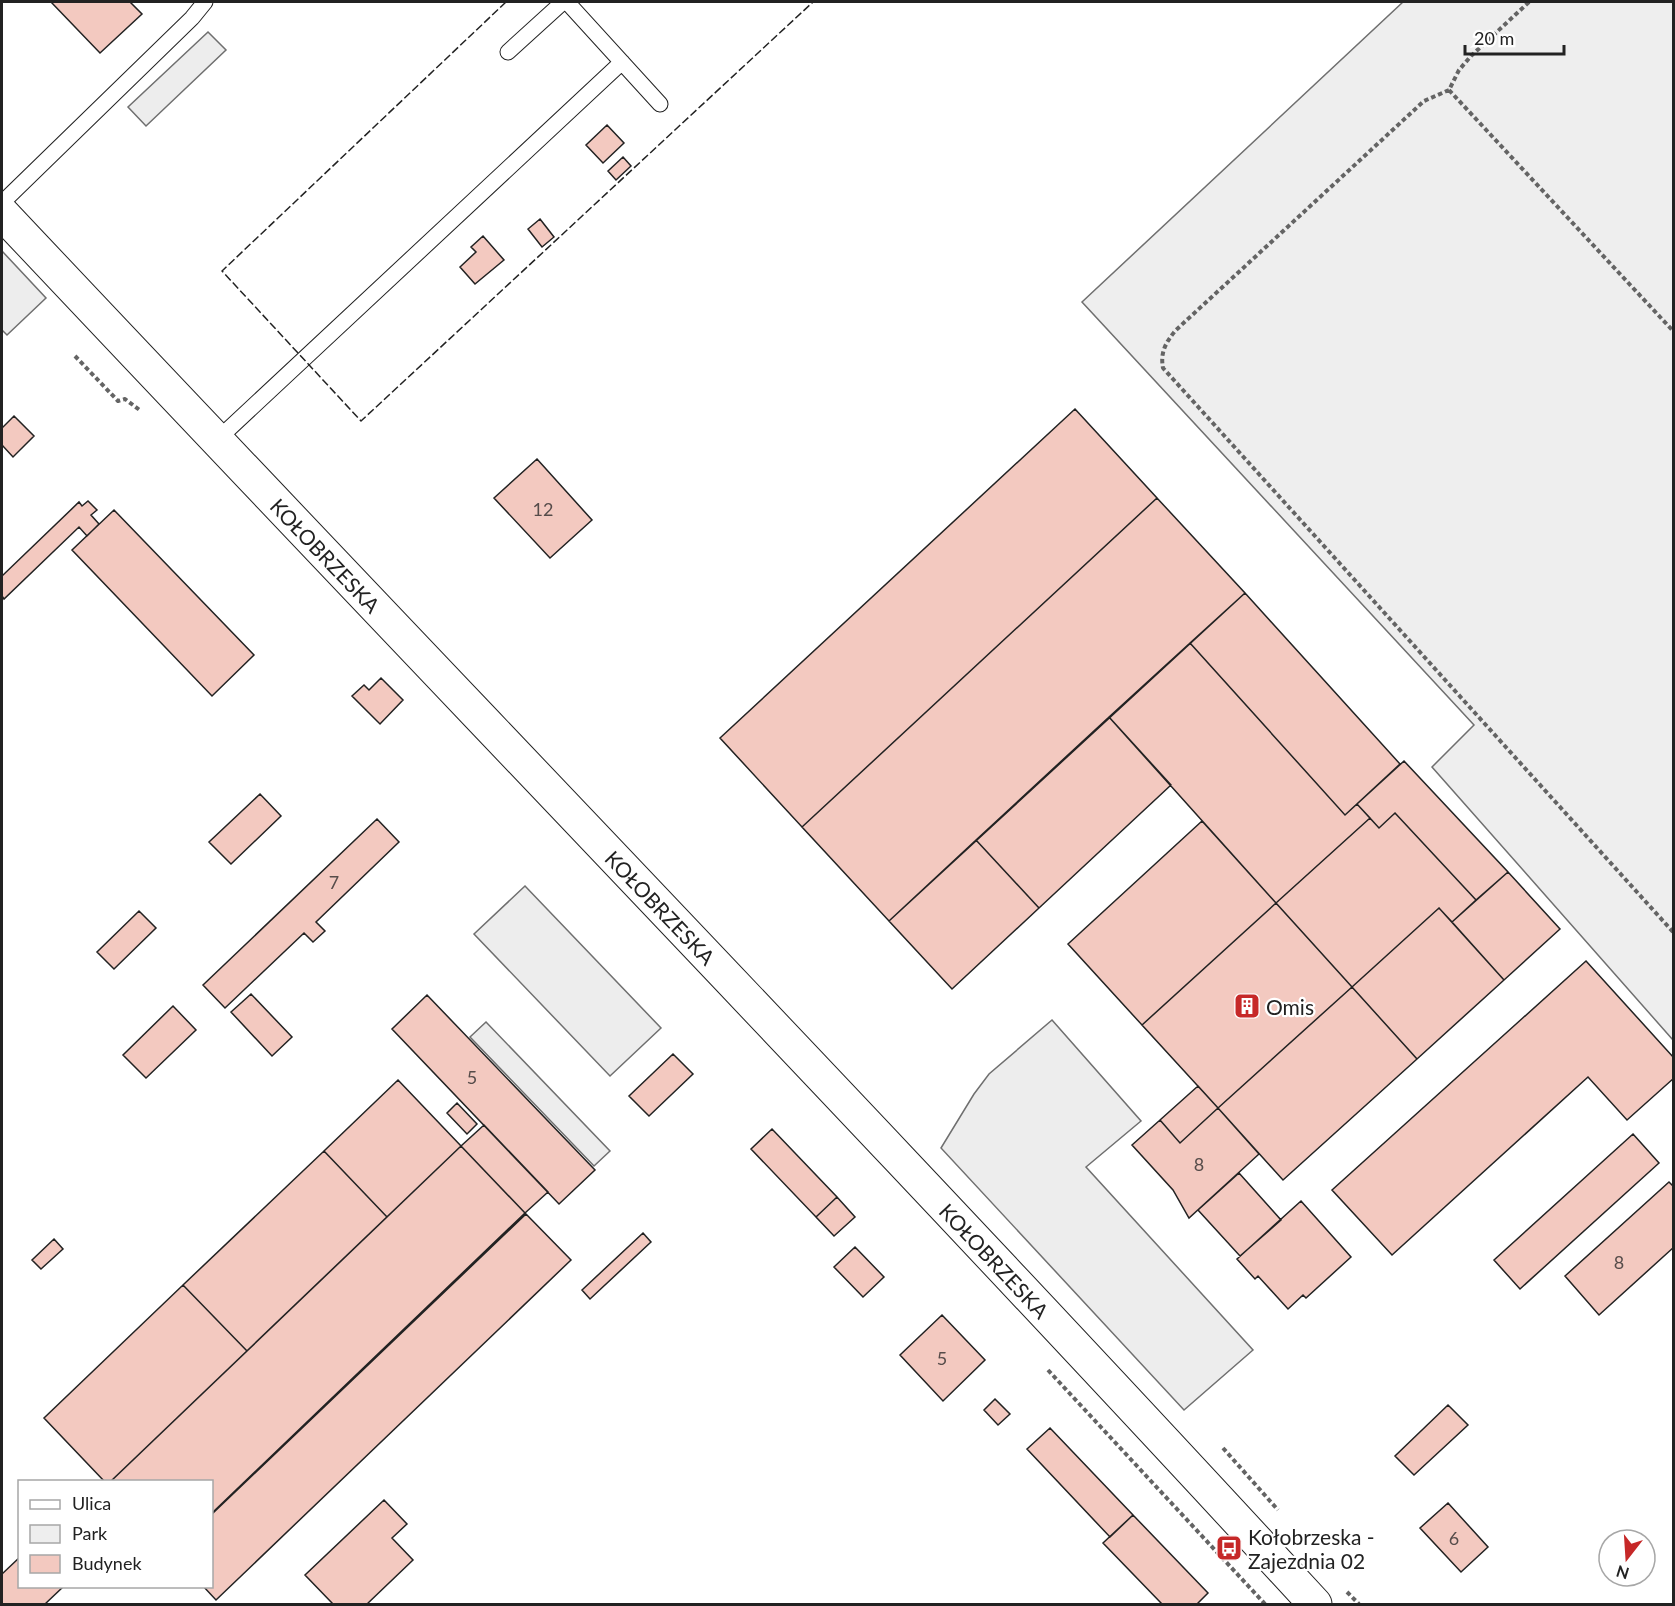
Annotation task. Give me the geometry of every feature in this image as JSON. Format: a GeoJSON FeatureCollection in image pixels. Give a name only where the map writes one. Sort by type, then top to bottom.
{"type":"FeatureCollection","features":[{"type":"Feature","properties":{"kind":"street","name":"KOŁOBRZESKA"},"geometry":{"type":"LineString","coordinates":[[2,213],[376,610],[763,1013],[1315,1605]]}},
{"type":"Feature","properties":{"kind":"lane"},"geometry":{"type":"LineString","coordinates":[[2,203],[192,18],[205,2]]}},
{"type":"Feature","properties":{"kind":"lane"},"geometry":{"type":"LineString","coordinates":[[508,52],[565,2],[660,104]]}},
{"type":"Feature","properties":{"kind":"lane"},"geometry":{"type":"LineString","coordinates":[[217,440],[622,62]]}},
{"type":"Feature","properties":{"kind":"path"},"geometry":{"type":"LineString","coordinates":[[1529,2],[1470,56],[1459,69],[1449,90],[1424,101],[1176,330],[1167,341],[1161,356],[1163,368],[1674,933]]}},
{"type":"Feature","properties":{"kind":"path"},"geometry":{"type":"LineString","coordinates":[[1449,90],[1674,332]]}},
{"type":"Feature","properties":{"kind":"green space"},"geometry":{"type":"Polygon","coordinates":[[[1403,2],[1673,2],[1673,1040],[1432,767],[1474,725],[1082,302],[1403,2]]]}},
{"type":"Feature","properties":{"kind":"shaded area"},"geometry":{"type":"Polygon","coordinates":[[[208,32],[226,50],[146,126],[128,107],[208,32]]]}},
{"type":"Feature","properties":{"kind":"shaded area"},"geometry":{"type":"Polygon","coordinates":[[[2,251],[46,298],[7,335],[2,330],[2,251]]]}},
{"type":"Feature","properties":{"kind":"shaded area"},"geometry":{"type":"Polygon","coordinates":[[[525,886],[661,1028],[610,1076],[474,934],[525,886]]]}},
{"type":"Feature","properties":{"kind":"shaded area"},"geometry":{"type":"Polygon","coordinates":[[[1052,1020],[1141,1121],[1086,1167],[1253,1350],[1184,1410],[941,1148],[989,1074],[1052,1020]]]}},
{"type":"Feature","properties":{"kind":"shaded area"},"geometry":{"type":"Polygon","coordinates":[[[486,1022],[610,1151],[594,1166],[470,1037],[486,1022]]]}},
{"type":"Feature","properties":{"kind":"building"},"geometry":{"type":"Polygon","coordinates":[[[51,2],[130,2],[142,14],[100,53],[51,2]]]}},
{"type":"Feature","properties":{"kind":"building"},"geometry":{"type":"Polygon","coordinates":[[[607,125],[624,143],[603,163],[586,145],[607,125]]]}},
{"type":"Feature","properties":{"kind":"building"},"geometry":{"type":"Polygon","coordinates":[[[623,157],[631,166],[616,180],[608,171],[623,157]]]}},
{"type":"Feature","properties":{"kind":"building"},"geometry":{"type":"Polygon","coordinates":[[[540,219],[554,237],[542,247],[528,229],[540,219]]]}},
{"type":"Feature","properties":{"kind":"building"},"geometry":{"type":"Polygon","coordinates":[[[483,236],[504,260],[475,284],[460,267],[476,252],[471,247],[483,236]]]}},
{"type":"Feature","properties":{"kind":"building"},"geometry":{"type":"Polygon","coordinates":[[[1075,409],[1157,498],[802,827],[720,738],[1075,409]]]}},
{"type":"Feature","properties":{"kind":"building"},"geometry":{"type":"Polygon","coordinates":[[[14,416],[34,436],[13,457],[2,445],[2,428],[14,416]]]}},
{"type":"Feature","properties":{"kind":"building"},"geometry":{"type":"Polygon","coordinates":[[[537,459],[592,520],[550,558],[494,498],[537,459]]]}},
{"type":"Feature","properties":{"kind":"building"},"geometry":{"type":"Polygon","coordinates":[[[1157,498],[1245,593],[889,921],[802,827],[1157,498]]]}},
{"type":"Feature","properties":{"kind":"building"},"geometry":{"type":"Polygon","coordinates":[[[88,501],[97,510],[91,515],[99,524],[87,536],[79,527],[4,599],[2,576],[79,502],[82,506],[88,501]]]}},
{"type":"Feature","properties":{"kind":"building"},"geometry":{"type":"Polygon","coordinates":[[[114,510],[254,655],[212,696],[72,550],[114,510]]]}},
{"type":"Feature","properties":{"kind":"building"},"geometry":{"type":"Polygon","coordinates":[[[1245,593],[1400,764],[1345,815],[1190,643],[1245,593]]]}},
{"type":"Feature","properties":{"kind":"building"},"geometry":{"type":"Polygon","coordinates":[[[1190,643],[1345,815],[1357,804],[1370,818],[1276,903],[1109,717],[1190,643]]]}},
{"type":"Feature","properties":{"kind":"building"},"geometry":{"type":"Polygon","coordinates":[[[381,678],[403,700],[380,724],[352,696],[364,685],[369,690],[381,678]]]}},
{"type":"Feature","properties":{"kind":"building"},"geometry":{"type":"Polygon","coordinates":[[[1109,717],[1171,785],[1039,908],[976,840],[1109,717]]]}},
{"type":"Feature","properties":{"kind":"building"},"geometry":{"type":"Polygon","coordinates":[[[1404,761],[1508,872],[1476,900],[1395,813],[1379,828],[1357,804],[1404,761]]]}},
{"type":"Feature","properties":{"kind":"building"},"geometry":{"type":"Polygon","coordinates":[[[260,794],[281,816],[231,864],[209,842],[260,794]]]}},
{"type":"Feature","properties":{"kind":"building"},"geometry":{"type":"Polygon","coordinates":[[[1395,813],[1476,900],[1452,922],[1439,908],[1352,987],[1276,903],[1370,818],[1379,828],[1395,813]]]}},
{"type":"Feature","properties":{"kind":"building"},"geometry":{"type":"Polygon","coordinates":[[[377,819],[399,842],[316,922],[325,931],[313,942],[304,933],[225,1008],[203,985],[377,819]]]}},
{"type":"Feature","properties":{"kind":"building"},"geometry":{"type":"Polygon","coordinates":[[[1202,821],[1276,903],[1142,1025],[1068,944],[1202,821]]]}},
{"type":"Feature","properties":{"kind":"building"},"geometry":{"type":"Polygon","coordinates":[[[976,840],[1039,908],[952,989],[889,921],[976,840]]]}},
{"type":"Feature","properties":{"kind":"building"},"geometry":{"type":"Polygon","coordinates":[[[1508,872],[1560,929],[1504,980],[1452,922],[1508,872]]]}},
{"type":"Feature","properties":{"kind":"building","name":"Omis"},"geometry":{"type":"Polygon","coordinates":[[[1276,903],[1352,987],[1218,1108],[1142,1025],[1276,903]]]}},
{"type":"Feature","properties":{"kind":"building"},"geometry":{"type":"Polygon","coordinates":[[[1439,908],[1504,980],[1417,1059],[1352,987],[1439,908]]]}},
{"type":"Feature","properties":{"kind":"building"},"geometry":{"type":"Polygon","coordinates":[[[139,911],[156,928],[114,969],[97,952],[139,911]]]}},
{"type":"Feature","properties":{"kind":"building"},"geometry":{"type":"Polygon","coordinates":[[[1586,961],[1674,1058],[1674,1078],[1627,1120],[1588,1077],[1392,1255],[1332,1190],[1586,961]]]}},
{"type":"Feature","properties":{"kind":"building"},"geometry":{"type":"Polygon","coordinates":[[[1352,987],[1417,1059],[1283,1180],[1218,1108],[1352,987]]]}},
{"type":"Feature","properties":{"kind":"building"},"geometry":{"type":"Polygon","coordinates":[[[251,994],[292,1037],[272,1056],[231,1012],[251,994]]]}},
{"type":"Feature","properties":{"kind":"building"},"geometry":{"type":"Polygon","coordinates":[[[427,995],[595,1170],[559,1204],[392,1029],[427,995]]]}},
{"type":"Feature","properties":{"kind":"building"},"geometry":{"type":"Polygon","coordinates":[[[173,1006],[196,1030],[146,1078],[123,1055],[173,1006]]]}},
{"type":"Feature","properties":{"kind":"building"},"geometry":{"type":"Polygon","coordinates":[[[673,1054],[693,1074],[649,1116],[629,1096],[673,1054]]]}},
{"type":"Feature","properties":{"kind":"building"},"geometry":{"type":"Polygon","coordinates":[[[398,1080],[461,1146],[387,1217],[324,1151],[398,1080]]]}},
{"type":"Feature","properties":{"kind":"building"},"geometry":{"type":"Polygon","coordinates":[[[1198,1086],[1218,1108],[1180,1143],[1160,1120],[1198,1086]]]}},
{"type":"Feature","properties":{"kind":"building"},"geometry":{"type":"Polygon","coordinates":[[[457,1103],[477,1124],[467,1134],[447,1113],[457,1103]]]}},
{"type":"Feature","properties":{"kind":"building"},"geometry":{"type":"Polygon","coordinates":[[[1218,1108],[1259,1154],[1189,1218],[1173,1190],[1132,1145],[1160,1120],[1180,1143],[1218,1108]]]}},
{"type":"Feature","properties":{"kind":"building"},"geometry":{"type":"Polygon","coordinates":[[[484,1125],[548,1192],[525,1213],[461,1146],[484,1125]]]}},
{"type":"Feature","properties":{"kind":"building"},"geometry":{"type":"Polygon","coordinates":[[[772,1129],[837,1197],[816,1217],[751,1149],[772,1129]]]}},
{"type":"Feature","properties":{"kind":"building"},"geometry":{"type":"Polygon","coordinates":[[[1633,1134],[1659,1163],[1520,1289],[1494,1260],[1633,1134]]]}},
{"type":"Feature","properties":{"kind":"building"},"geometry":{"type":"Polygon","coordinates":[[[461,1146],[525,1213],[213,1512],[213,1480],[112,1480],[461,1146]]]}},
{"type":"Feature","properties":{"kind":"building"},"geometry":{"type":"Polygon","coordinates":[[[324,1151],[387,1217],[247,1351],[183,1285],[324,1151]]]}},
{"type":"Feature","properties":{"kind":"building"},"geometry":{"type":"Polygon","coordinates":[[[1239,1173],[1281,1220],[1240,1256],[1198,1210],[1239,1173]]]}},
{"type":"Feature","properties":{"kind":"building"},"geometry":{"type":"Polygon","coordinates":[[[1669,1182],[1674,1187],[1674,1247],[1599,1315],[1565,1276],[1669,1182]]]}},
{"type":"Feature","properties":{"kind":"building"},"geometry":{"type":"Polygon","coordinates":[[[837,1197],[855,1217],[834,1236],[816,1217],[837,1197]]]}},
{"type":"Feature","properties":{"kind":"building"},"geometry":{"type":"Polygon","coordinates":[[[1301,1201],[1351,1257],[1306,1298],[1303,1295],[1288,1309],[1258,1276],[1255,1279],[1237,1259],[1301,1201]]]}},
{"type":"Feature","properties":{"kind":"building"},"geometry":{"type":"Polygon","coordinates":[[[526,1214],[571,1260],[216,1600],[205,1588],[213,1588],[213,1513],[526,1214]]]}},
{"type":"Feature","properties":{"kind":"building"},"geometry":{"type":"Polygon","coordinates":[[[643,1233],[651,1242],[590,1299],[582,1290],[643,1233]]]}},
{"type":"Feature","properties":{"kind":"building"},"geometry":{"type":"Polygon","coordinates":[[[54,1239],[63,1249],[41,1269],[32,1260],[54,1239]]]}},
{"type":"Feature","properties":{"kind":"building"},"geometry":{"type":"Polygon","coordinates":[[[855,1247],[884,1277],[863,1297],[834,1267],[855,1247]]]}},
{"type":"Feature","properties":{"kind":"building"},"geometry":{"type":"Polygon","coordinates":[[[183,1285],[247,1351],[112,1480],[103,1480],[44,1418],[183,1285]]]}},
{"type":"Feature","properties":{"kind":"building"},"geometry":{"type":"Polygon","coordinates":[[[942,1315],[985,1360],[943,1401],[900,1355],[942,1315]]]}},
{"type":"Feature","properties":{"kind":"building"},"geometry":{"type":"Polygon","coordinates":[[[995,1399],[1010,1414],[998,1425],[984,1410],[995,1399]]]}},
{"type":"Feature","properties":{"kind":"building"},"geometry":{"type":"Polygon","coordinates":[[[1448,1405],[1468,1425],[1414,1475],[1395,1456],[1448,1405]]]}},
{"type":"Feature","properties":{"kind":"building"},"geometry":{"type":"Polygon","coordinates":[[[1050,1428],[1133,1515],[1110,1537],[1027,1449],[1050,1428]]]}},
{"type":"Feature","properties":{"kind":"building"},"geometry":{"type":"Polygon","coordinates":[[[384,1500],[407,1524],[392,1538],[413,1560],[367,1604],[333,1604],[305,1575],[384,1500]]]}},
{"type":"Feature","properties":{"kind":"building"},"geometry":{"type":"Polygon","coordinates":[[[1448,1503],[1488,1547],[1461,1572],[1420,1528],[1448,1503]]]}},
{"type":"Feature","properties":{"kind":"building"},"geometry":{"type":"Polygon","coordinates":[[[1133,1515],[1208,1593],[1197,1604],[1162,1604],[1103,1543],[1133,1515]]]}},
{"type":"Feature","properties":{"kind":"building"},"geometry":{"type":"Polygon","coordinates":[[[18,1559],[18,1588],[62,1588],[45,1604],[2,1604],[2,1574],[18,1559]]]}},
{"type":"Feature","properties":{"kind":"fence"},"geometry":{"type":"LineString","coordinates":[[506,2],[222,271],[361,421],[813,2]]}},
{"type":"Feature","properties":{"kind":"place","name":"Omis"},"geometry":{"type":"Point","coordinates":[1247,1006]}},
{"type":"Feature","properties":{"kind":"place","name":"Kołobrzeska - Zajezdnia 02"},"geometry":{"type":"Point","coordinates":[1229,1548]}}]}
